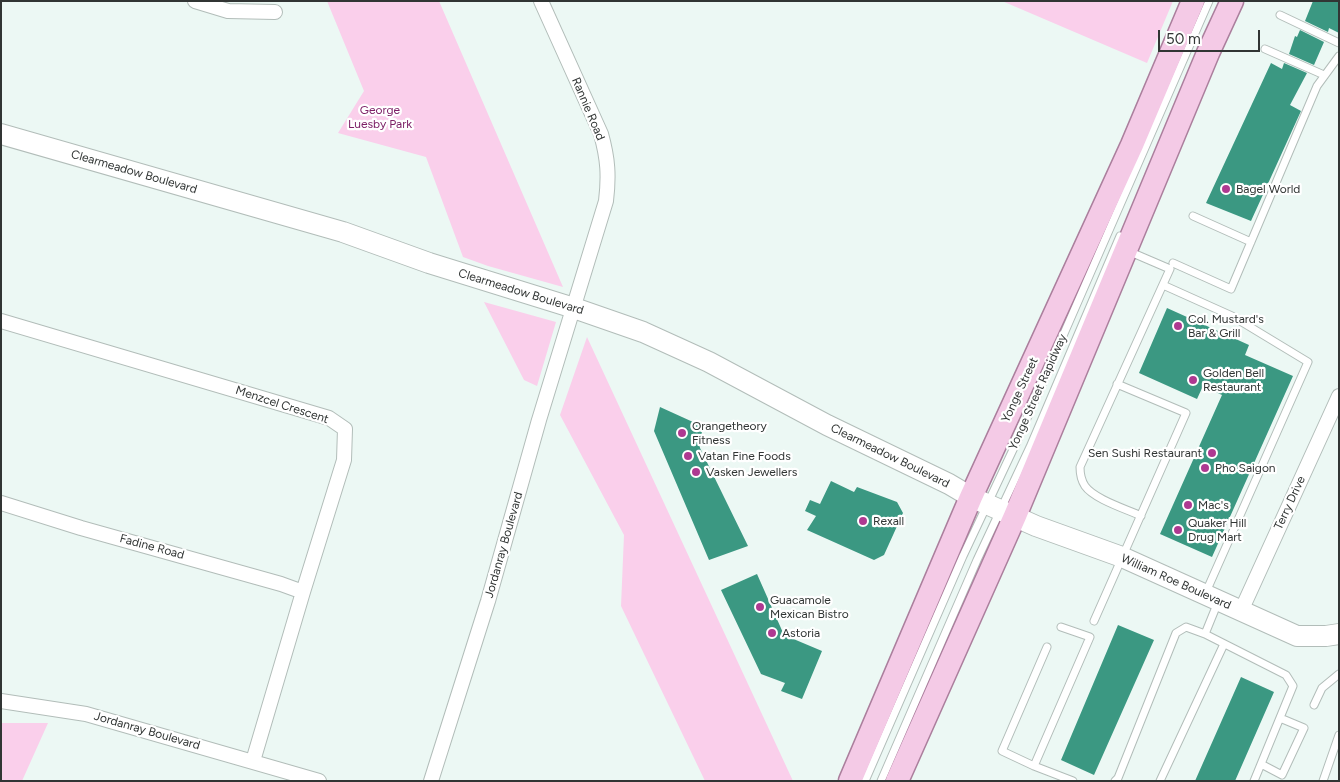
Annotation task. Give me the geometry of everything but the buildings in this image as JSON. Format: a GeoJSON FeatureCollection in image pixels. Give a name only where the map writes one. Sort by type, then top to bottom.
{"type":"FeatureCollection","features":[{"type":"Feature","properties":{"kind":"main road","name":"Yonge Street"},"geometry":{"type":"LineString","coordinates":[[897,781],[994,507],[1121,170],[1193,1]]}},
{"type":"Feature","properties":{"kind":"main road","name":"Yonge Street"},"geometry":{"type":"LineString","coordinates":[[850,781],[994,507],[1125,250],[1208,53],[1232,1]]}},
{"type":"Feature","properties":{"kind":"street"},"geometry":{"type":"LineString","coordinates":[[195,1],[228,11],[274,12]]}},
{"type":"Feature","properties":{"kind":"street","name":"Rannie Road"},"geometry":{"type":"LineString","coordinates":[[541,1],[601,134],[607,157],[608,180],[606,201],[579,283],[574,308]]}},
{"type":"Feature","properties":{"kind":"street","name":"Clearmeadow Boulevard"},"geometry":{"type":"LineString","coordinates":[[1,134],[343,232],[429,263],[574,308],[642,332],[709,362],[827,425],[994,507]]}},
{"type":"Feature","properties":{"kind":"street","name":"Jordanray Boulevard"},"geometry":{"type":"LineString","coordinates":[[431,781],[488,601],[539,420],[574,308]]}},
{"type":"Feature","properties":{"kind":"street","name":"Menzcel Crescent"},"geometry":{"type":"LineString","coordinates":[[1,321],[328,418],[345,429],[344,460],[302,592],[253,761]]}},
{"type":"Feature","properties":{"kind":"street","name":"Terry Drive"},"geometry":{"type":"LineString","coordinates":[[1241,611],[1339,396]]}},
{"type":"Feature","properties":{"kind":"street","name":"Fadine Road"},"geometry":{"type":"LineString","coordinates":[[1,503],[81,528],[281,584],[302,592]]}},
{"type":"Feature","properties":{"kind":"street","name":"William Roe Boulevard"},"geometry":{"type":"LineString","coordinates":[[994,507],[1036,526],[1122,557],[1297,636],[1339,634]]}},
{"type":"Feature","properties":{"kind":"street","name":"Jordanray Boulevard"},"geometry":{"type":"LineString","coordinates":[[1,701],[86,714],[318,781]]}},
{"type":"Feature","properties":{"kind":"lane","name":"Yonge Street Rapidway"},"geometry":{"type":"LineString","coordinates":[[881,781],[994,507],[1018,439],[1208,1]]}},
{"type":"Feature","properties":{"kind":"lane"},"geometry":{"type":"LineString","coordinates":[[1280,15],[1339,42]]}},
{"type":"Feature","properties":{"kind":"lane"},"geometry":{"type":"LineString","coordinates":[[1187,82],[1211,28]]}},
{"type":"Feature","properties":{"kind":"lane"},"geometry":{"type":"LineString","coordinates":[[1265,49],[1324,75]]}},
{"type":"Feature","properties":{"kind":"lane"},"geometry":{"type":"LineString","coordinates":[[1173,263],[1231,288],[1317,86],[1339,56]]}},
{"type":"Feature","properties":{"kind":"lane"},"geometry":{"type":"LineString","coordinates":[[1193,216],[1251,242]]}},
{"type":"Feature","properties":{"kind":"lane","name":"Yonge Street Rapidway"},"geometry":{"type":"LineString","coordinates":[[865,781],[905,688],[994,507],[1030,447],[1124,226]]}},
{"type":"Feature","properties":{"kind":"lane"},"geometry":{"type":"LineString","coordinates":[[1125,250],[1170,269],[1080,466],[1080,475],[1084,485],[1093,494],[1141,516]]}},
{"type":"Feature","properties":{"kind":"lane"},"geometry":{"type":"LineString","coordinates":[[1163,285],[1232,316],[1308,362],[1212,598],[1205,634]]}},
{"type":"Feature","properties":{"kind":"lane"},"geometry":{"type":"LineString","coordinates":[[1094,621],[1186,413],[1117,384]]}},
{"type":"Feature","properties":{"kind":"lane"},"geometry":{"type":"LineString","coordinates":[[1034,766],[1090,637],[1061,627]]}},
{"type":"Feature","properties":{"kind":"lane"},"geometry":{"type":"LineString","coordinates":[[1115,781],[1118,778],[1176,633],[1186,628],[1205,634],[1286,675],[1293,686],[1254,781]]}},
{"type":"Feature","properties":{"kind":"lane"},"geometry":{"type":"LineString","coordinates":[[1160,781],[1224,644]]}},
{"type":"Feature","properties":{"kind":"lane"},"geometry":{"type":"LineString","coordinates":[[1047,647],[1002,751],[1073,781]]}},
{"type":"Feature","properties":{"kind":"lane"},"geometry":{"type":"LineString","coordinates":[[1314,705],[1322,688],[1339,674]]}},
{"type":"Feature","properties":{"kind":"lane"},"geometry":{"type":"LineString","coordinates":[[1261,764],[1282,775],[1304,728],[1280,718]]}},
{"type":"Feature","properties":{"kind":"lane"},"geometry":{"type":"LineString","coordinates":[[1323,781],[1339,735]]}},
{"type":"Feature","properties":{"kind":"green space","name":"George Luesby Park"},"geometry":{"type":"Polygon","coordinates":[[[327,1],[439,1],[563,287],[463,257],[426,157],[338,133],[364,91],[327,1]]]}},
{"type":"Feature","properties":{"kind":"green space"},"geometry":{"type":"Polygon","coordinates":[[[1002,1],[1173,1],[1147,63],[1002,1]]]}},
{"type":"Feature","properties":{"kind":"green space"},"geometry":{"type":"Polygon","coordinates":[[[484,302],[556,322],[537,386],[524,380],[484,302]]]}},
{"type":"Feature","properties":{"kind":"green space"},"geometry":{"type":"Polygon","coordinates":[[[587,337],[793,781],[705,781],[621,606],[624,535],[560,415],[587,337]]]}},
{"type":"Feature","properties":{"kind":"green space"},"geometry":{"type":"Polygon","coordinates":[[[1,723],[48,723],[22,781],[1,781],[1,723]]]}},
{"type":"Feature","properties":{"kind":"place","name":"Bagel World"},"geometry":{"type":"Point","coordinates":[1226,189]}},
{"type":"Feature","properties":{"kind":"place","name":"Col. Mustard's Bar & Grill"},"geometry":{"type":"Point","coordinates":[1178,326]}},
{"type":"Feature","properties":{"kind":"place","name":"Golden Bell Restaurant"},"geometry":{"type":"Point","coordinates":[1193,380]}},
{"type":"Feature","properties":{"kind":"place","name":"Orangetheory Fitness"},"geometry":{"type":"Point","coordinates":[682,433]}},
{"type":"Feature","properties":{"kind":"place","name":"Sen Sushi Restaurant"},"geometry":{"type":"Point","coordinates":[1212,453]}},
{"type":"Feature","properties":{"kind":"place","name":"Vatan Fine Foods"},"geometry":{"type":"Point","coordinates":[688,456]}},
{"type":"Feature","properties":{"kind":"place","name":"Pho Saigon"},"geometry":{"type":"Point","coordinates":[1205,468]}},
{"type":"Feature","properties":{"kind":"place","name":"Vasken Jewellers"},"geometry":{"type":"Point","coordinates":[696,472]}},
{"type":"Feature","properties":{"kind":"place","name":"Mac's"},"geometry":{"type":"Point","coordinates":[1188,505]}},
{"type":"Feature","properties":{"kind":"place","name":"Rexall"},"geometry":{"type":"Point","coordinates":[863,521]}},
{"type":"Feature","properties":{"kind":"place","name":"Quaker Hill Drug Mart"},"geometry":{"type":"Point","coordinates":[1178,530]}},
{"type":"Feature","properties":{"kind":"place","name":"Guacamole Mexican Bistro"},"geometry":{"type":"Point","coordinates":[760,607]}},
{"type":"Feature","properties":{"kind":"place","name":"Astoria"},"geometry":{"type":"Point","coordinates":[772,633]}}]}
